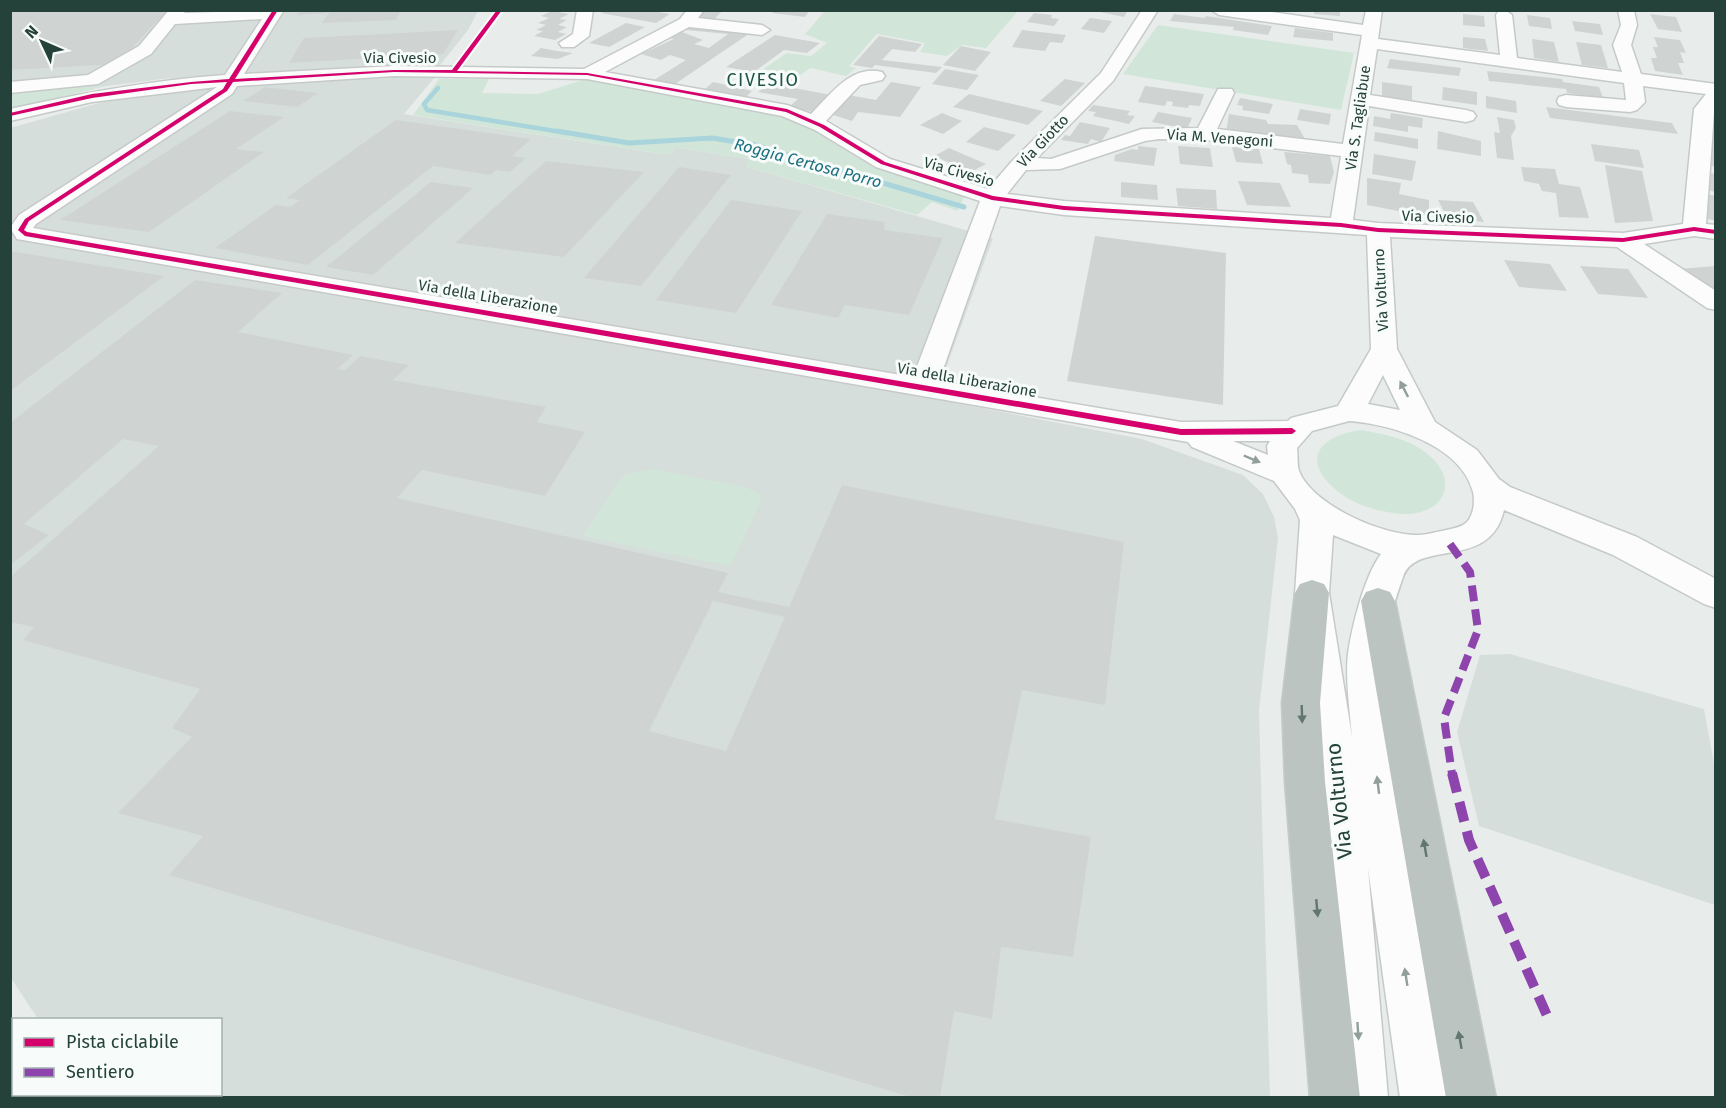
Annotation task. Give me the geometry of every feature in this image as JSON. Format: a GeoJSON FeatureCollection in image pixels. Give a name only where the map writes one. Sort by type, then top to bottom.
{"type":"FeatureCollection","features":[{"type":"Feature","properties":{"kind":"highway"},"geometry":{"type":"LineString","coordinates":[[1312,593],[1301,703],[1305,782],[1335,1098]]}},
{"type":"Feature","properties":{"kind":"highway"},"geometry":{"type":"LineString","coordinates":[[1378,601],[1470,1098]]}},
{"type":"Feature","properties":{"kind":"street"},"geometry":{"type":"LineString","coordinates":[[568,43],[582,36],[585,10]]}},
{"type":"Feature","properties":{"kind":"street"},"geometry":{"type":"LineString","coordinates":[[717,25],[733,10]]}},
{"type":"Feature","properties":{"kind":"street","name":"Via Giotto"},"geometry":{"type":"LineString","coordinates":[[923,387],[992,198],[1020,164],[1107,77],[1124,55],[1150,10]]}},
{"type":"Feature","properties":{"kind":"street"},"geometry":{"type":"LineString","coordinates":[[1219,10],[1290,15],[1370,37],[1509,62],[1633,79],[1714,97],[1704,110],[1707,170],[1705,231]]}},
{"type":"Feature","properties":{"kind":"street","name":"Via S. Tagliabue"},"geometry":{"type":"LineString","coordinates":[[1341,225],[1374,10]]}},
{"type":"Feature","properties":{"kind":"street"},"geometry":{"type":"LineString","coordinates":[[1566,101],[1630,106],[1635,102],[1633,79],[1622,45],[1629,25],[1626,10]]}},
{"type":"Feature","properties":{"kind":"street"},"geometry":{"type":"LineString","coordinates":[[10,88],[92,80],[145,50],[174,15],[275,12]]}},
{"type":"Feature","properties":{"kind":"street","name":"Via della Liberazione"},"geometry":{"type":"LineString","coordinates":[[275,12],[225,90],[27,220],[21,230],[25,234],[36,236],[1181,432],[1292,431]]}},
{"type":"Feature","properties":{"kind":"street"},"geometry":{"type":"LineString","coordinates":[[1504,15],[1509,62]]}},
{"type":"Feature","properties":{"kind":"street"},"geometry":{"type":"LineString","coordinates":[[587,74],[691,16],[717,25],[762,30]]}},
{"type":"Feature","properties":{"kind":"street","name":"Via Civesio"},"geometry":{"type":"LineString","coordinates":[[10,115],[129,90],[233,80],[394,71],[587,74],[770,106],[814,122],[883,163],[992,198],[1064,208],[1341,225],[1379,242],[1623,240],[1705,231]]}},
{"type":"Feature","properties":{"kind":"street"},"geometry":{"type":"LineString","coordinates":[[814,122],[854,81],[876,76]]}},
{"type":"Feature","properties":{"kind":"street"},"geometry":{"type":"LineString","coordinates":[[1205,134],[1225,93]]}},
{"type":"Feature","properties":{"kind":"street"},"geometry":{"type":"LineString","coordinates":[[1361,99],[1466,116]]}},
{"type":"Feature","properties":{"kind":"street","name":"Via M. Venegoni"},"geometry":{"type":"LineString","coordinates":[[1020,164],[1053,165],[1142,135],[1205,134],[1353,151]]}},
{"type":"Feature","properties":{"kind":"street"},"geometry":{"type":"LineString","coordinates":[[1623,240],[1716,303]]}},
{"type":"Feature","properties":{"kind":"street","name":"Via Volturno"},"geometry":{"type":"LineString","coordinates":[[1379,242],[1384,350],[1425,429]]}},
{"type":"Feature","properties":{"kind":"street","name":"Via Volturno"},"geometry":{"type":"LineString","coordinates":[[1350,412],[1384,350]]}},
{"type":"Feature","properties":{"kind":"street"},"geometry":{"type":"LineString","coordinates":[[1284,473],[1281,457],[1284,442],[1292,431],[1304,422],[1323,415],[1350,412],[1395,418],[1425,429],[1456,447],[1477,468],[1488,501],[1515,511],[1538,513],[1625,546],[1716,595]]}},
{"type":"Feature","properties":{"kind":"street","name":"Via della Liberazione"},"geometry":{"type":"LineString","coordinates":[[1181,432],[1284,473]]}},
{"type":"Feature","properties":{"kind":"street","name":"Via Volturno"},"geometry":{"type":"LineString","coordinates":[[1284,473],[1290,485],[1310,507],[1330,522],[1371,540],[1411,548],[1447,545],[1478,531],[1488,501]]}},
{"type":"Feature","properties":{"kind":"street","name":"Via Volturno"},"geometry":{"type":"LineString","coordinates":[[1310,507],[1317,529],[1312,593],[1340,784],[1363,1098]]}},
{"type":"Feature","properties":{"kind":"street","name":"Via Volturno"},"geometry":{"type":"LineString","coordinates":[[1411,548],[1398,555],[1390,566],[1378,601],[1366,655],[1370,722],[1383,830],[1425,1098]]}},
{"type":"Feature","properties":{"kind":"shaded area"},"geometry":{"type":"Polygon","coordinates":[[[11,11],[478,11],[468,30],[437,69],[391,67],[162,79],[107,86],[11,92],[11,11]]]}},
{"type":"Feature","properties":{"kind":"shaded area"},"geometry":{"type":"Polygon","coordinates":[[[387,76],[435,77],[404,114],[669,155],[676,147],[749,159],[747,167],[993,238],[935,399],[1142,439],[1243,475],[1263,494],[1274,517],[1278,538],[1259,711],[1270,1097],[91,1097],[222,1096],[222,1018],[37,1018],[11,978],[10,128],[99,103],[174,91],[387,76]]]}},
{"type":"Feature","properties":{"kind":"shaded area"},"geometry":{"type":"Polygon","coordinates":[[[1510,654],[1704,709],[1715,769],[1715,905],[1479,826],[1457,732],[1480,655],[1510,654]]]}},
{"type":"Feature","properties":{"kind":"green space"},"geometry":{"type":"Polygon","coordinates":[[[825,11],[1018,11],[986,48],[962,45],[947,56],[920,52],[925,43],[877,34],[849,66],[856,68],[846,76],[810,68],[799,76],[763,69],[787,53],[811,56],[827,43],[805,34],[825,11]]]}},
{"type":"Feature","properties":{"kind":"green space"},"geometry":{"type":"Polygon","coordinates":[[[1158,25],[1354,53],[1341,110],[1123,74],[1158,25]]]}},
{"type":"Feature","properties":{"kind":"green space"},"geometry":{"type":"Polygon","coordinates":[[[439,79],[489,79],[482,93],[538,94],[586,79],[767,110],[800,120],[872,162],[965,195],[958,211],[932,202],[917,215],[747,167],[748,159],[677,147],[669,155],[413,115],[439,79]]]}},
{"type":"Feature","properties":{"kind":"green space"},"geometry":{"type":"Polygon","coordinates":[[[107,86],[11,109],[11,92],[107,86]]]}},
{"type":"Feature","properties":{"kind":"green space"},"geometry":{"type":"Polygon","coordinates":[[[1361,430],[1402,440],[1425,452],[1443,474],[1445,484],[1438,503],[1416,513],[1384,512],[1351,500],[1337,491],[1319,469],[1317,459],[1319,451],[1335,438],[1361,430]]]}},
{"type":"Feature","properties":{"kind":"green space"},"geometry":{"type":"Polygon","coordinates":[[[654,469],[748,488],[759,494],[761,501],[730,566],[583,536],[626,474],[654,469]]]}},
{"type":"Feature","properties":{"kind":"building"},"geometry":{"type":"Polygon","coordinates":[[[10,10],[167,10],[117,64],[10,70],[10,10]]]}},
{"type":"Feature","properties":{"kind":"building"},"geometry":{"type":"Polygon","coordinates":[[[300,10],[329,10],[327,13],[297,15],[300,10]]]}},
{"type":"Feature","properties":{"kind":"building"},"geometry":{"type":"Polygon","coordinates":[[[331,10],[401,10],[396,20],[322,23],[331,10]]]}},
{"type":"Feature","properties":{"kind":"building"},"geometry":{"type":"Polygon","coordinates":[[[606,10],[648,10],[670,14],[656,23],[601,13],[606,10]]]}},
{"type":"Feature","properties":{"kind":"building"},"geometry":{"type":"Polygon","coordinates":[[[706,10],[723,10],[712,22],[695,20],[706,10]]]}},
{"type":"Feature","properties":{"kind":"building"},"geometry":{"type":"Polygon","coordinates":[[[775,10],[810,10],[805,17],[772,13],[775,10]]]}},
{"type":"Feature","properties":{"kind":"building"},"geometry":{"type":"Polygon","coordinates":[[[1091,10],[1128,10],[1124,17],[1091,10]]]}},
{"type":"Feature","properties":{"kind":"building"},"geometry":{"type":"Polygon","coordinates":[[[1314,10],[1340,10],[1340,16],[1314,14],[1314,10]]]}},
{"type":"Feature","properties":{"kind":"building"},"geometry":{"type":"Polygon","coordinates":[[[552,11],[569,14],[559,19],[567,20],[558,25],[567,27],[558,32],[566,34],[555,40],[534,36],[543,31],[536,30],[546,25],[538,23],[549,18],[541,16],[552,11]]]}},
{"type":"Feature","properties":{"kind":"building"},"geometry":{"type":"Polygon","coordinates":[[[1034,13],[1052,15],[1051,18],[1059,19],[1054,26],[1027,22],[1034,13]]]}},
{"type":"Feature","properties":{"kind":"building"},"geometry":{"type":"Polygon","coordinates":[[[1174,14],[1205,18],[1206,16],[1272,26],[1268,35],[1233,30],[1234,27],[1170,21],[1174,14]]]}},
{"type":"Feature","properties":{"kind":"building"},"geometry":{"type":"Polygon","coordinates":[[[1463,14],[1484,16],[1485,27],[1463,25],[1463,14]]]}},
{"type":"Feature","properties":{"kind":"building"},"geometry":{"type":"Polygon","coordinates":[[[1650,14],[1676,17],[1682,32],[1658,29],[1650,14]]]}},
{"type":"Feature","properties":{"kind":"building"},"geometry":{"type":"Polygon","coordinates":[[[1527,15],[1550,18],[1552,29],[1529,26],[1527,15]]]}},
{"type":"Feature","properties":{"kind":"building"},"geometry":{"type":"Polygon","coordinates":[[[1090,18],[1112,21],[1104,33],[1081,29],[1090,18]]]}},
{"type":"Feature","properties":{"kind":"building"},"geometry":{"type":"Polygon","coordinates":[[[1572,21],[1600,24],[1603,35],[1575,31],[1572,21]]]}},
{"type":"Feature","properties":{"kind":"building"},"geometry":{"type":"Polygon","coordinates":[[[626,23],[645,27],[609,47],[589,43],[626,23]]]}},
{"type":"Feature","properties":{"kind":"building"},"geometry":{"type":"Polygon","coordinates":[[[691,25],[753,31],[675,84],[654,80],[686,60],[670,55],[661,60],[641,54],[674,39],[670,38],[682,32],[703,40],[694,44],[709,48],[728,34],[686,30],[691,25]]]}},
{"type":"Feature","properties":{"kind":"building"},"geometry":{"type":"Polygon","coordinates":[[[1295,28],[1333,33],[1333,41],[1293,37],[1295,28]]]}},
{"type":"Feature","properties":{"kind":"building"},"geometry":{"type":"Polygon","coordinates":[[[458,30],[443,54],[289,63],[304,38],[458,30]]]}},
{"type":"Feature","properties":{"kind":"building"},"geometry":{"type":"Polygon","coordinates":[[[1022,30],[1066,35],[1062,43],[1050,42],[1045,51],[1012,47],[1022,30]]]}},
{"type":"Feature","properties":{"kind":"building"},"geometry":{"type":"Polygon","coordinates":[[[775,35],[820,43],[807,53],[784,50],[754,72],[726,67],[775,35]]]}},
{"type":"Feature","properties":{"kind":"building"},"geometry":{"type":"Polygon","coordinates":[[[879,36],[922,44],[915,52],[892,49],[882,60],[942,67],[936,73],[875,65],[872,68],[853,65],[879,36]]]}},
{"type":"Feature","properties":{"kind":"building"},"geometry":{"type":"Polygon","coordinates":[[[1463,37],[1485,39],[1488,51],[1463,48],[1463,37]]]}},
{"type":"Feature","properties":{"kind":"building"},"geometry":{"type":"Polygon","coordinates":[[[1654,37],[1680,40],[1686,53],[1680,52],[1684,63],[1678,63],[1683,75],[1655,71],[1651,58],[1657,58],[1653,47],[1658,47],[1654,37]]]}},
{"type":"Feature","properties":{"kind":"building"},"geometry":{"type":"Polygon","coordinates":[[[1532,39],[1554,42],[1559,62],[1534,58],[1532,39]]]}},
{"type":"Feature","properties":{"kind":"building"},"geometry":{"type":"Polygon","coordinates":[[[1576,42],[1601,45],[1608,68],[1582,65],[1576,42]]]}},
{"type":"Feature","properties":{"kind":"building"},"geometry":{"type":"Polygon","coordinates":[[[961,46],[991,52],[975,71],[943,65],[961,46]]]}},
{"type":"Feature","properties":{"kind":"building"},"geometry":{"type":"Polygon","coordinates":[[[541,48],[573,53],[558,59],[531,56],[541,48]]]}},
{"type":"Feature","properties":{"kind":"building"},"geometry":{"type":"Polygon","coordinates":[[[1390,59],[1461,68],[1459,76],[1387,68],[1390,59]]]}},
{"type":"Feature","properties":{"kind":"building"},"geometry":{"type":"Polygon","coordinates":[[[945,69],[979,75],[967,90],[932,84],[945,69]]]}},
{"type":"Feature","properties":{"kind":"building"},"geometry":{"type":"Polygon","coordinates":[[[1487,71],[1562,79],[1563,82],[1599,87],[1603,98],[1567,93],[1566,89],[1489,81],[1487,71]]]}},
{"type":"Feature","properties":{"kind":"building"},"geometry":{"type":"Polygon","coordinates":[[[781,77],[797,80],[789,87],[831,95],[813,112],[789,107],[798,99],[758,92],[781,77]]]}},
{"type":"Feature","properties":{"kind":"building"},"geometry":{"type":"Polygon","coordinates":[[[1065,79],[1085,83],[1061,106],[1040,101],[1065,79]]]}},
{"type":"Feature","properties":{"kind":"building"},"geometry":{"type":"Polygon","coordinates":[[[713,82],[752,91],[745,98],[704,90],[713,82]]]}},
{"type":"Feature","properties":{"kind":"building"},"geometry":{"type":"Polygon","coordinates":[[[891,82],[921,87],[900,117],[858,112],[852,121],[833,115],[848,95],[876,100],[891,82]]]}},
{"type":"Feature","properties":{"kind":"building"},"geometry":{"type":"Polygon","coordinates":[[[1382,82],[1412,86],[1412,100],[1382,96],[1382,82]]]}},
{"type":"Feature","properties":{"kind":"building"},"geometry":{"type":"Polygon","coordinates":[[[1145,86],[1204,94],[1200,106],[1189,105],[1188,108],[1172,106],[1173,102],[1167,101],[1165,106],[1138,102],[1145,86]]]}},
{"type":"Feature","properties":{"kind":"building"},"geometry":{"type":"Polygon","coordinates":[[[265,87],[318,93],[297,107],[243,101],[265,87]]]}},
{"type":"Feature","properties":{"kind":"building"},"geometry":{"type":"Polygon","coordinates":[[[1443,87],[1477,92],[1477,105],[1442,100],[1443,87]]]}},
{"type":"Feature","properties":{"kind":"building"},"geometry":{"type":"Polygon","coordinates":[[[969,94],[1043,111],[1028,125],[953,107],[969,94]]]}},
{"type":"Feature","properties":{"kind":"building"},"geometry":{"type":"Polygon","coordinates":[[[1486,96],[1516,101],[1517,113],[1486,108],[1486,96]]]}},
{"type":"Feature","properties":{"kind":"building"},"geometry":{"type":"Polygon","coordinates":[[[1240,98],[1273,104],[1269,114],[1242,110],[1243,106],[1237,105],[1240,98]]]}},
{"type":"Feature","properties":{"kind":"building"},"geometry":{"type":"Polygon","coordinates":[[[1093,105],[1130,111],[1127,115],[1135,116],[1129,124],[1093,116],[1096,112],[1088,111],[1093,105]]]}},
{"type":"Feature","properties":{"kind":"building"},"geometry":{"type":"Polygon","coordinates":[[[1546,107],[1672,123],[1678,134],[1550,118],[1546,107]]]}},
{"type":"Feature","properties":{"kind":"building"},"geometry":{"type":"Polygon","coordinates":[[[1300,109],[1331,114],[1329,125],[1297,120],[1300,109]]]}},
{"type":"Feature","properties":{"kind":"building"},"geometry":{"type":"Polygon","coordinates":[[[230,111],[284,117],[236,149],[264,152],[149,232],[60,220],[230,111]]]}},
{"type":"Feature","properties":{"kind":"building"},"geometry":{"type":"Polygon","coordinates":[[[1158,112],[1192,118],[1187,129],[1152,122],[1158,112]]]}},
{"type":"Feature","properties":{"kind":"building"},"geometry":{"type":"Polygon","coordinates":[[[942,113],[962,121],[943,134],[920,125],[942,113]]]}},
{"type":"Feature","properties":{"kind":"building"},"geometry":{"type":"Polygon","coordinates":[[[1391,113],[1423,118],[1422,128],[1408,126],[1408,132],[1373,126],[1374,116],[1390,119],[1391,113]]]}},
{"type":"Feature","properties":{"kind":"building"},"geometry":{"type":"Polygon","coordinates":[[[1229,114],[1266,120],[1268,124],[1297,125],[1305,139],[1226,132],[1229,114]]]}},
{"type":"Feature","properties":{"kind":"building"},"geometry":{"type":"Polygon","coordinates":[[[1497,117],[1514,120],[1516,128],[1511,136],[1514,160],[1497,158],[1494,132],[1500,133],[1497,117]]]}},
{"type":"Feature","properties":{"kind":"building"},"geometry":{"type":"Polygon","coordinates":[[[396,120],[531,139],[512,156],[526,158],[510,172],[496,170],[490,175],[433,166],[308,265],[215,248],[276,205],[290,207],[300,200],[286,198],[396,120]]]}},
{"type":"Feature","properties":{"kind":"building"},"geometry":{"type":"Polygon","coordinates":[[[1080,122],[1110,128],[1101,142],[1091,139],[1088,144],[1061,140],[1065,135],[1070,136],[1080,122]]]}},
{"type":"Feature","properties":{"kind":"building"},"geometry":{"type":"Polygon","coordinates":[[[1709,125],[1716,126],[1716,167],[1704,164],[1709,125]]]}},
{"type":"Feature","properties":{"kind":"building"},"geometry":{"type":"Polygon","coordinates":[[[984,127],[1016,135],[998,151],[966,142],[984,127]]]}},
{"type":"Feature","properties":{"kind":"building"},"geometry":{"type":"Polygon","coordinates":[[[1438,131],[1481,141],[1481,156],[1437,149],[1438,131]]]}},
{"type":"Feature","properties":{"kind":"building"},"geometry":{"type":"Polygon","coordinates":[[[1375,132],[1418,139],[1418,149],[1374,141],[1375,132]]]}},
{"type":"Feature","properties":{"kind":"building"},"geometry":{"type":"Polygon","coordinates":[[[1591,144],[1639,150],[1644,168],[1595,161],[1591,144]]]}},
{"type":"Feature","properties":{"kind":"building"},"geometry":{"type":"Polygon","coordinates":[[[1138,146],[1157,148],[1154,166],[1114,161],[1115,155],[1132,149],[1138,150],[1138,146]]]}},
{"type":"Feature","properties":{"kind":"building"},"geometry":{"type":"Polygon","coordinates":[[[1178,146],[1210,148],[1213,167],[1180,164],[1178,146]]]}},
{"type":"Feature","properties":{"kind":"building"},"geometry":{"type":"Polygon","coordinates":[[[1232,147],[1259,149],[1263,164],[1236,162],[1232,147]]]}},
{"type":"Feature","properties":{"kind":"building"},"geometry":{"type":"Polygon","coordinates":[[[949,148],[986,164],[971,172],[934,156],[949,148]]]}},
{"type":"Feature","properties":{"kind":"building"},"geometry":{"type":"Polygon","coordinates":[[[1284,152],[1330,156],[1334,172],[1330,184],[1309,183],[1308,175],[1292,173],[1291,165],[1287,164],[1284,152]]]}},
{"type":"Feature","properties":{"kind":"building"},"geometry":{"type":"Polygon","coordinates":[[[1374,154],[1416,161],[1412,181],[1372,174],[1374,154]]]}},
{"type":"Feature","properties":{"kind":"building"},"geometry":{"type":"Polygon","coordinates":[[[546,161],[644,172],[564,257],[455,243],[546,161]]]}},
{"type":"Feature","properties":{"kind":"building"},"geometry":{"type":"Polygon","coordinates":[[[1605,165],[1642,171],[1653,221],[1615,223],[1605,165]]]}},
{"type":"Feature","properties":{"kind":"building"},"geometry":{"type":"Polygon","coordinates":[[[679,167],[731,175],[641,286],[584,278],[679,167]]]}},
{"type":"Feature","properties":{"kind":"building"},"geometry":{"type":"Polygon","coordinates":[[[1521,167],[1555,169],[1559,184],[1580,187],[1589,218],[1559,217],[1556,193],[1542,191],[1539,184],[1524,181],[1521,167]]]}},
{"type":"Feature","properties":{"kind":"building"},"geometry":{"type":"Polygon","coordinates":[[[1704,172],[1716,174],[1716,192],[1706,190],[1704,172]]]}},
{"type":"Feature","properties":{"kind":"building"},"geometry":{"type":"Polygon","coordinates":[[[1367,178],[1401,183],[1399,194],[1429,200],[1429,217],[1367,205],[1367,178]]]}},
{"type":"Feature","properties":{"kind":"building"},"geometry":{"type":"Polygon","coordinates":[[[1238,181],[1280,183],[1291,207],[1247,205],[1238,181]]]}},
{"type":"Feature","properties":{"kind":"building"},"geometry":{"type":"Polygon","coordinates":[[[431,182],[473,188],[373,275],[326,267],[431,182]]]}},
{"type":"Feature","properties":{"kind":"building"},"geometry":{"type":"Polygon","coordinates":[[[1121,182],[1157,185],[1158,200],[1121,197],[1121,182]]]}},
{"type":"Feature","properties":{"kind":"building"},"geometry":{"type":"Polygon","coordinates":[[[1176,188],[1216,190],[1217,209],[1178,206],[1176,188]]]}},
{"type":"Feature","properties":{"kind":"building"},"geometry":{"type":"Polygon","coordinates":[[[1702,193],[1716,196],[1716,221],[1704,218],[1702,193]]]}},
{"type":"Feature","properties":{"kind":"building"},"geometry":{"type":"Polygon","coordinates":[[[731,200],[802,211],[736,313],[656,300],[731,200]]]}},
{"type":"Feature","properties":{"kind":"building"},"geometry":{"type":"Polygon","coordinates":[[[1438,200],[1473,202],[1484,222],[1448,219],[1438,200]]]}},
{"type":"Feature","properties":{"kind":"building"},"geometry":{"type":"Polygon","coordinates":[[[827,214],[885,222],[884,230],[943,238],[909,315],[845,305],[838,318],[771,305],[827,214]]]}},
{"type":"Feature","properties":{"kind":"building"},"geometry":{"type":"Polygon","coordinates":[[[1095,236],[1226,253],[1223,405],[1067,381],[1095,236]]]}},
{"type":"Feature","properties":{"kind":"building"},"geometry":{"type":"Polygon","coordinates":[[[10,251],[164,276],[10,391],[10,251]]]}},
{"type":"Feature","properties":{"kind":"building"},"geometry":{"type":"Polygon","coordinates":[[[1504,260],[1550,264],[1567,291],[1519,287],[1504,260]]]}},
{"type":"Feature","properties":{"kind":"building"},"geometry":{"type":"Polygon","coordinates":[[[1580,266],[1628,269],[1648,298],[1598,294],[1580,266]]]}},
{"type":"Feature","properties":{"kind":"building"},"geometry":{"type":"Polygon","coordinates":[[[1716,266],[1716,297],[1678,269],[1716,266]]]}},
{"type":"Feature","properties":{"kind":"building"},"geometry":{"type":"Polygon","coordinates":[[[195,280],[282,293],[238,332],[353,355],[337,369],[345,370],[360,356],[409,365],[393,380],[546,407],[537,422],[585,432],[545,496],[422,470],[397,498],[728,573],[718,592],[789,607],[842,485],[1124,542],[1105,705],[1022,690],[995,819],[1091,837],[1073,957],[1001,947],[992,1019],[954,1011],[940,1098],[914,1098],[169,875],[203,836],[118,813],[192,737],[172,728],[200,689],[23,640],[34,627],[10,622],[10,577],[159,446],[123,439],[24,524],[49,535],[10,565],[10,423],[195,280]],[[713,601],[649,731],[726,751],[785,617],[713,601]]]}},
{"type":"Feature","properties":{"kind":"waterway","name":"Roggia Certosa Porro"},"geometry":{"type":"LineString","coordinates":[[438,88],[424,104],[427,110],[567,133]]}},
{"type":"Feature","properties":{"kind":"waterway","name":"Roggia Certosa Porro"},"geometry":{"type":"LineString","coordinates":[[557,131],[629,143],[712,138],[755,145],[964,207]]}},
{"type":"Feature","properties":{"kind":"marked path"},"geometry":{"type":"LineString","coordinates":[[1450,544],[1470,572],[1478,630],[1444,718],[1451,770],[1469,840],[1549,1020]]}},
{"type":"Feature","properties":{"kind":"cycle path"},"geometry":{"type":"LineString","coordinates":[[276,10],[225,90],[27,220],[21,230],[25,234],[1181,432],[1292,431]]}},
{"type":"Feature","properties":{"kind":"cycle path"},"geometry":{"type":"LineString","coordinates":[[453,73],[500,10]]}},
{"type":"Feature","properties":{"kind":"cycle path"},"geometry":{"type":"LineString","coordinates":[[10,115],[92,96],[191,83],[394,71],[587,74],[787,111],[822,126],[883,163],[992,198],[1064,208],[1341,225],[1378,230],[1623,240],[1694,229],[1716,232]]}},
{"type":"Feature","properties":{"kind":"district","name":"CIVESIO"},"geometry":{"type":"Point","coordinates":[763,80]}}]}
